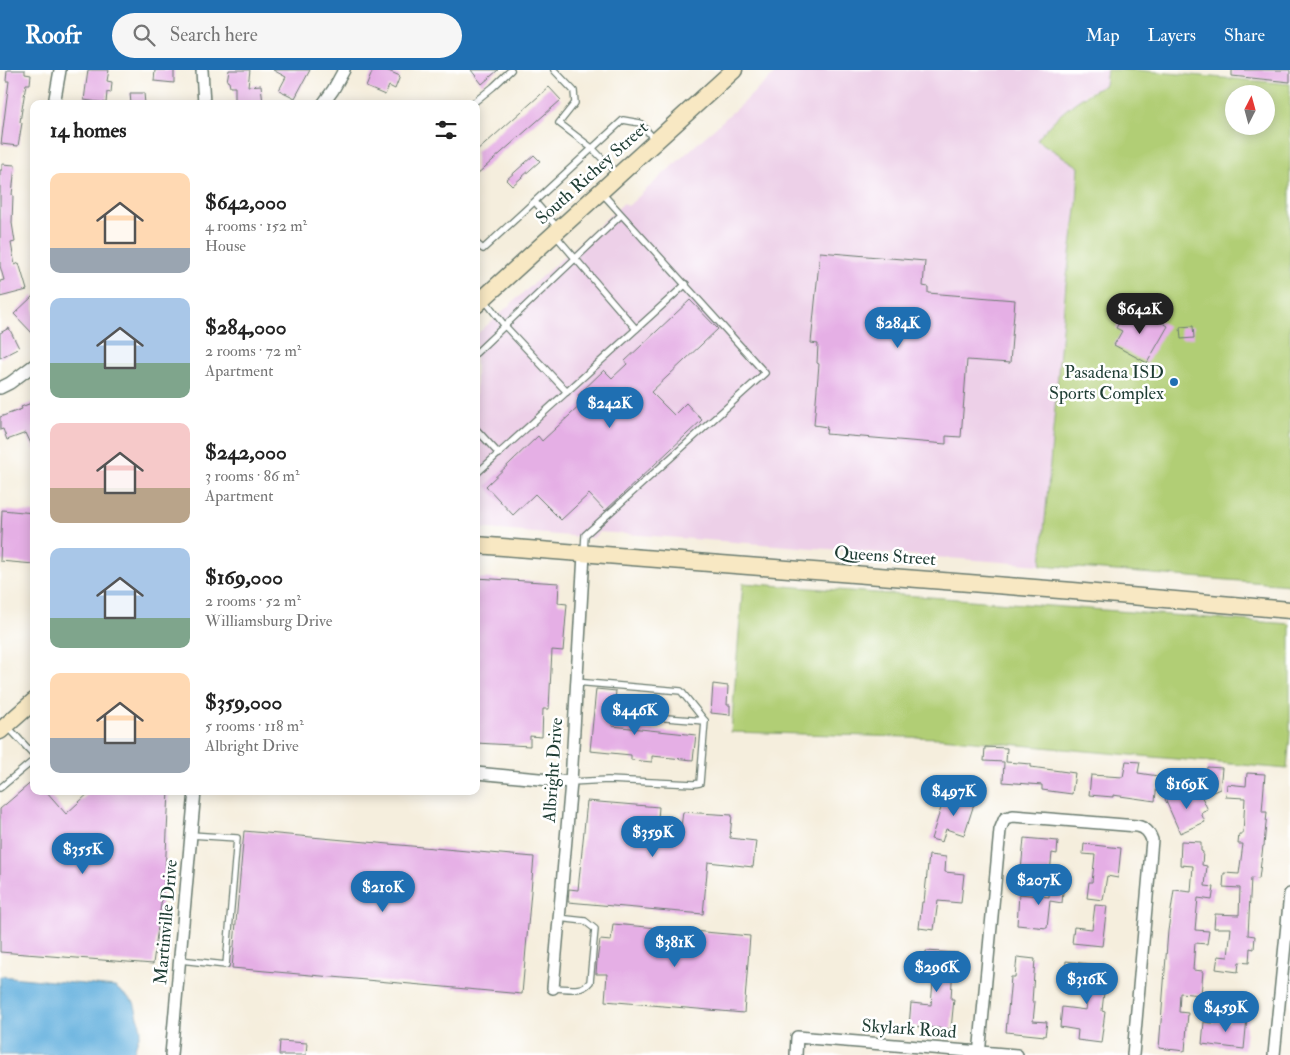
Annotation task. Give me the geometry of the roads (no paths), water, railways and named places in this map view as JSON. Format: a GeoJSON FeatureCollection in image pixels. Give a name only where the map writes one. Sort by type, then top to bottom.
{"type":"FeatureCollection","features":[{"type":"Feature","properties":{"kind":"street"},"geometry":{"type":"LineString","coordinates":[[55,100],[60,70]]}},
{"type":"Feature","properties":{"kind":"street"},"geometry":{"type":"LineString","coordinates":[[202,70],[204,100]]}},
{"type":"Feature","properties":{"kind":"street"},"geometry":{"type":"LineString","coordinates":[[325,100],[344,70]]}},
{"type":"Feature","properties":{"kind":"street","name":"South Richey Street"},"geometry":{"type":"LineString","coordinates":[[480,296],[557,232],[734,70]]}},
{"type":"Feature","properties":{"kind":"street"},"geometry":{"type":"LineString","coordinates":[[0,388],[30,368]]}},
{"type":"Feature","properties":{"kind":"street","name":"Queens Street"},"geometry":{"type":"LineString","coordinates":[[480,545],[1055,589],[1290,610]]}},
{"type":"Feature","properties":{"kind":"street","name":"Albright Drive"},"geometry":{"type":"LineString","coordinates":[[552,988],[571,782],[575,682],[584,554]]}},
{"type":"Feature","properties":{"kind":"street"},"geometry":{"type":"LineString","coordinates":[[3,728],[30,704]]}},
{"type":"Feature","properties":{"kind":"street"},"geometry":{"type":"LineString","coordinates":[[480,773],[571,782]]}},
{"type":"Feature","properties":{"kind":"street","name":"Martinville Drive"},"geometry":{"type":"LineString","coordinates":[[170,1055],[195,795]]}},
{"type":"Feature","properties":{"kind":"street"},"geometry":{"type":"LineString","coordinates":[[979,1053],[1000,830],[1006,818],[1013,816],[1144,828],[1150,833],[1152,840],[1133,1055]]}},
{"type":"Feature","properties":{"kind":"street"},"geometry":{"type":"LineString","coordinates":[[1274,1055],[1288,939],[1290,894]]}},
{"type":"Feature","properties":{"kind":"street","name":"Skylark Road"},"geometry":{"type":"LineString","coordinates":[[796,1055],[797,1038],[1017,1055]]}},
{"type":"Feature","properties":{"kind":"lane"},"geometry":{"type":"LineString","coordinates":[[477,100],[511,70]]}},
{"type":"Feature","properties":{"kind":"lane"},"geometry":{"type":"LineString","coordinates":[[554,70],[574,91],[575,103],[559,123],[593,149],[619,176]]}},
{"type":"Feature","properties":{"kind":"lane"},"geometry":{"type":"LineString","coordinates":[[480,246],[483,249],[623,120],[640,123],[656,142]]}},
{"type":"Feature","properties":{"kind":"lane"},"geometry":{"type":"LineString","coordinates":[[584,554],[585,535],[765,373],[601,192]]}},
{"type":"Feature","properties":{"kind":"lane"},"geometry":{"type":"LineString","coordinates":[[535,202],[575,258],[636,329]]}},
{"type":"Feature","properties":{"kind":"lane"},"geometry":{"type":"LineString","coordinates":[[480,349],[621,215]]}},
{"type":"Feature","properties":{"kind":"lane"},"geometry":{"type":"LineString","coordinates":[[480,470],[686,284]]}},
{"type":"Feature","properties":{"kind":"lane"},"geometry":{"type":"LineString","coordinates":[[480,298],[567,392]]}},
{"type":"Feature","properties":{"kind":"lane"},"geometry":{"type":"LineString","coordinates":[[480,434],[498,454]]}},
{"type":"Feature","properties":{"kind":"lane"},"geometry":{"type":"LineString","coordinates":[[571,782],[608,780],[700,783],[705,721],[681,691],[575,682]]}},
{"type":"Feature","properties":{"kind":"lane"},"geometry":{"type":"LineString","coordinates":[[627,715],[705,721]]}},
{"type":"Feature","properties":{"kind":"lane"},"geometry":{"type":"LineString","coordinates":[[3,728],[30,752]]}},
{"type":"Feature","properties":{"kind":"lane"},"geometry":{"type":"LineString","coordinates":[[0,788],[30,763]]}},
{"type":"Feature","properties":{"kind":"lane"},"geometry":{"type":"LineString","coordinates":[[180,960],[226,965],[237,838],[191,835]]}},
{"type":"Feature","properties":{"kind":"lane"},"geometry":{"type":"LineString","coordinates":[[552,988],[585,988],[590,982],[595,929],[585,921],[558,918]]}},
{"type":"Feature","properties":{"kind":"water"},"geometry":{"type":"Polygon","coordinates":[[[0,976],[115,987],[134,1002],[141,1029],[133,1055],[0,1055],[0,976]]]}},
{"type":"Feature","properties":{"kind":"place","name":"Pasadena ISD Sports Complex"},"geometry":{"type":"Point","coordinates":[1174,382]}}]}
